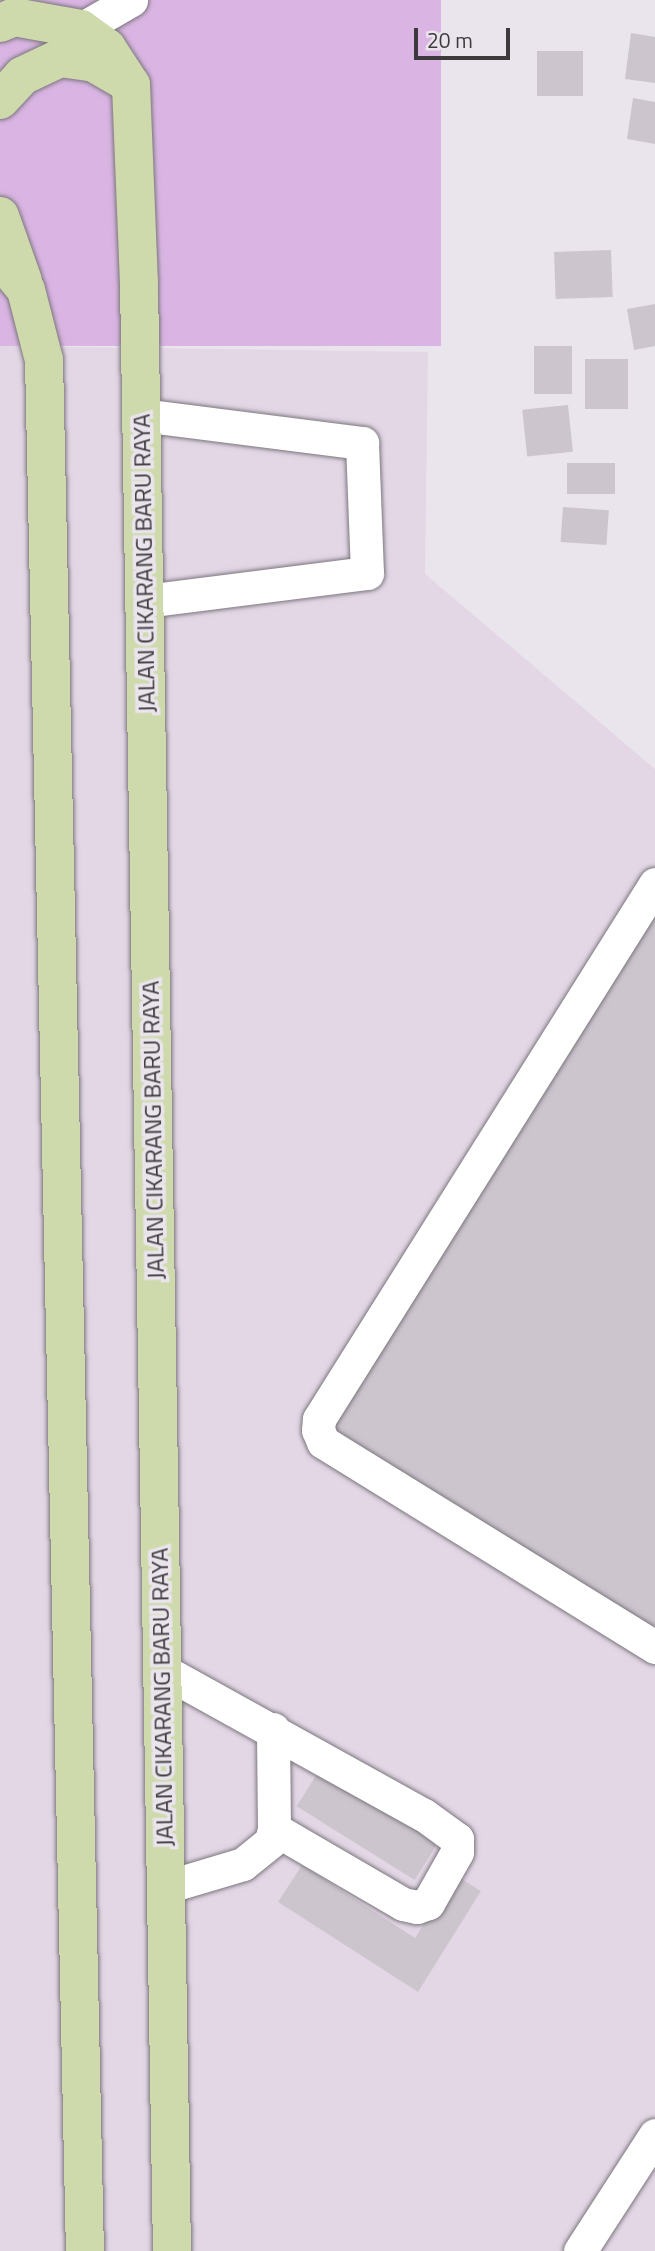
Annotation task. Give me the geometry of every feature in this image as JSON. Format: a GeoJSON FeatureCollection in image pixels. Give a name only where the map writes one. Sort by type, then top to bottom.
{"type":"FeatureCollection","features":[{"type":"Feature","properties":{"kind":"main road"},"geometry":{"type":"LineString","coordinates":[[19,14],[81,29],[107,48],[131,85]]}},
{"type":"Feature","properties":{"kind":"main road"},"geometry":{"type":"LineString","coordinates":[[0,100],[22,76],[60,58],[94,63],[131,85]]}},
{"type":"Feature","properties":{"kind":"main road","name":"JALAN CIKARANG BARU RAYA"},"geometry":{"type":"LineString","coordinates":[[131,85],[145,601],[172,2251]]}},
{"type":"Feature","properties":{"kind":"main road"},"geometry":{"type":"LineString","coordinates":[[0,216],[26,290],[44,360],[85,2251]]}},
{"type":"Feature","properties":{"kind":"main road"},"geometry":{"type":"LineString","coordinates":[[0,258],[26,290]]}},
{"type":"Feature","properties":{"kind":"street"},"geometry":{"type":"LineString","coordinates":[[81,29],[131,0]]}},
{"type":"Feature","properties":{"kind":"street"},"geometry":{"type":"LineString","coordinates":[[141,415],[362,443],[367,573],[145,601]]}},
{"type":"Feature","properties":{"kind":"street"},"geometry":{"type":"LineString","coordinates":[[655,884],[319,1419],[318,1430],[323,1442],[655,1647]]}},
{"type":"Feature","properties":{"kind":"street"},"geometry":{"type":"LineString","coordinates":[[162,1670],[273,1729],[449,1830],[457,1839],[457,1852],[428,1903],[417,1907],[404,1904],[274,1829]]}},
{"type":"Feature","properties":{"kind":"street"},"geometry":{"type":"LineString","coordinates":[[166,1887],[243,1864],[260,1852],[274,1829],[273,1729]]}},
{"type":"Feature","properties":{"kind":"street"},"geometry":{"type":"LineString","coordinates":[[580,2251],[655,2135]]}},
{"type":"Feature","properties":{"kind":"shaded area"},"geometry":{"type":"Polygon","coordinates":[[[0,0],[441,0],[441,346],[0,346],[0,0]]]}},
{"type":"Feature","properties":{"kind":"shaded area"},"geometry":{"type":"Polygon","coordinates":[[[0,346],[428,352],[425,574],[655,769],[655,2251],[0,2251],[0,346]]]}},
{"type":"Feature","properties":{"kind":"building"},"geometry":{"type":"Polygon","coordinates":[[[631,33],[655,37],[655,83],[625,79],[631,33]]]}},
{"type":"Feature","properties":{"kind":"building"},"geometry":{"type":"Polygon","coordinates":[[[537,51],[583,51],[583,96],[537,96],[537,51]]]}},
{"type":"Feature","properties":{"kind":"building"},"geometry":{"type":"Polygon","coordinates":[[[633,98],[655,102],[655,144],[627,139],[633,98]]]}},
{"type":"Feature","properties":{"kind":"building"},"geometry":{"type":"Polygon","coordinates":[[[611,250],[613,297],[556,299],[554,252],[611,250]]]}},
{"type":"Feature","properties":{"kind":"building"},"geometry":{"type":"Polygon","coordinates":[[[655,304],[655,346],[634,350],[627,309],[655,304]]]}},
{"type":"Feature","properties":{"kind":"building"},"geometry":{"type":"Polygon","coordinates":[[[534,346],[572,346],[572,394],[534,394],[534,346]]]}},
{"type":"Feature","properties":{"kind":"building"},"geometry":{"type":"Polygon","coordinates":[[[585,359],[628,359],[628,409],[585,409],[585,359]]]}},
{"type":"Feature","properties":{"kind":"building"},"geometry":{"type":"Polygon","coordinates":[[[568,405],[573,452],[527,457],[522,410],[568,405]]]}},
{"type":"Feature","properties":{"kind":"building"},"geometry":{"type":"Polygon","coordinates":[[[567,463],[615,463],[615,494],[567,494],[567,463]]]}},
{"type":"Feature","properties":{"kind":"building"},"geometry":{"type":"Polygon","coordinates":[[[563,507],[609,510],[606,545],[561,542],[563,507]]]}},
{"type":"Feature","properties":{"kind":"building"},"geometry":{"type":"Polygon","coordinates":[[[655,914],[655,1640],[328,1425],[655,914]]]}},
{"type":"Feature","properties":{"kind":"building"},"geometry":{"type":"Polygon","coordinates":[[[320,1769],[438,1843],[415,1880],[297,1806],[320,1769]]]}},
{"type":"Feature","properties":{"kind":"building"},"geometry":{"type":"Polygon","coordinates":[[[302,1865],[415,1938],[455,1875],[481,1891],[418,1992],[278,1902],[302,1865]]]}}]}
